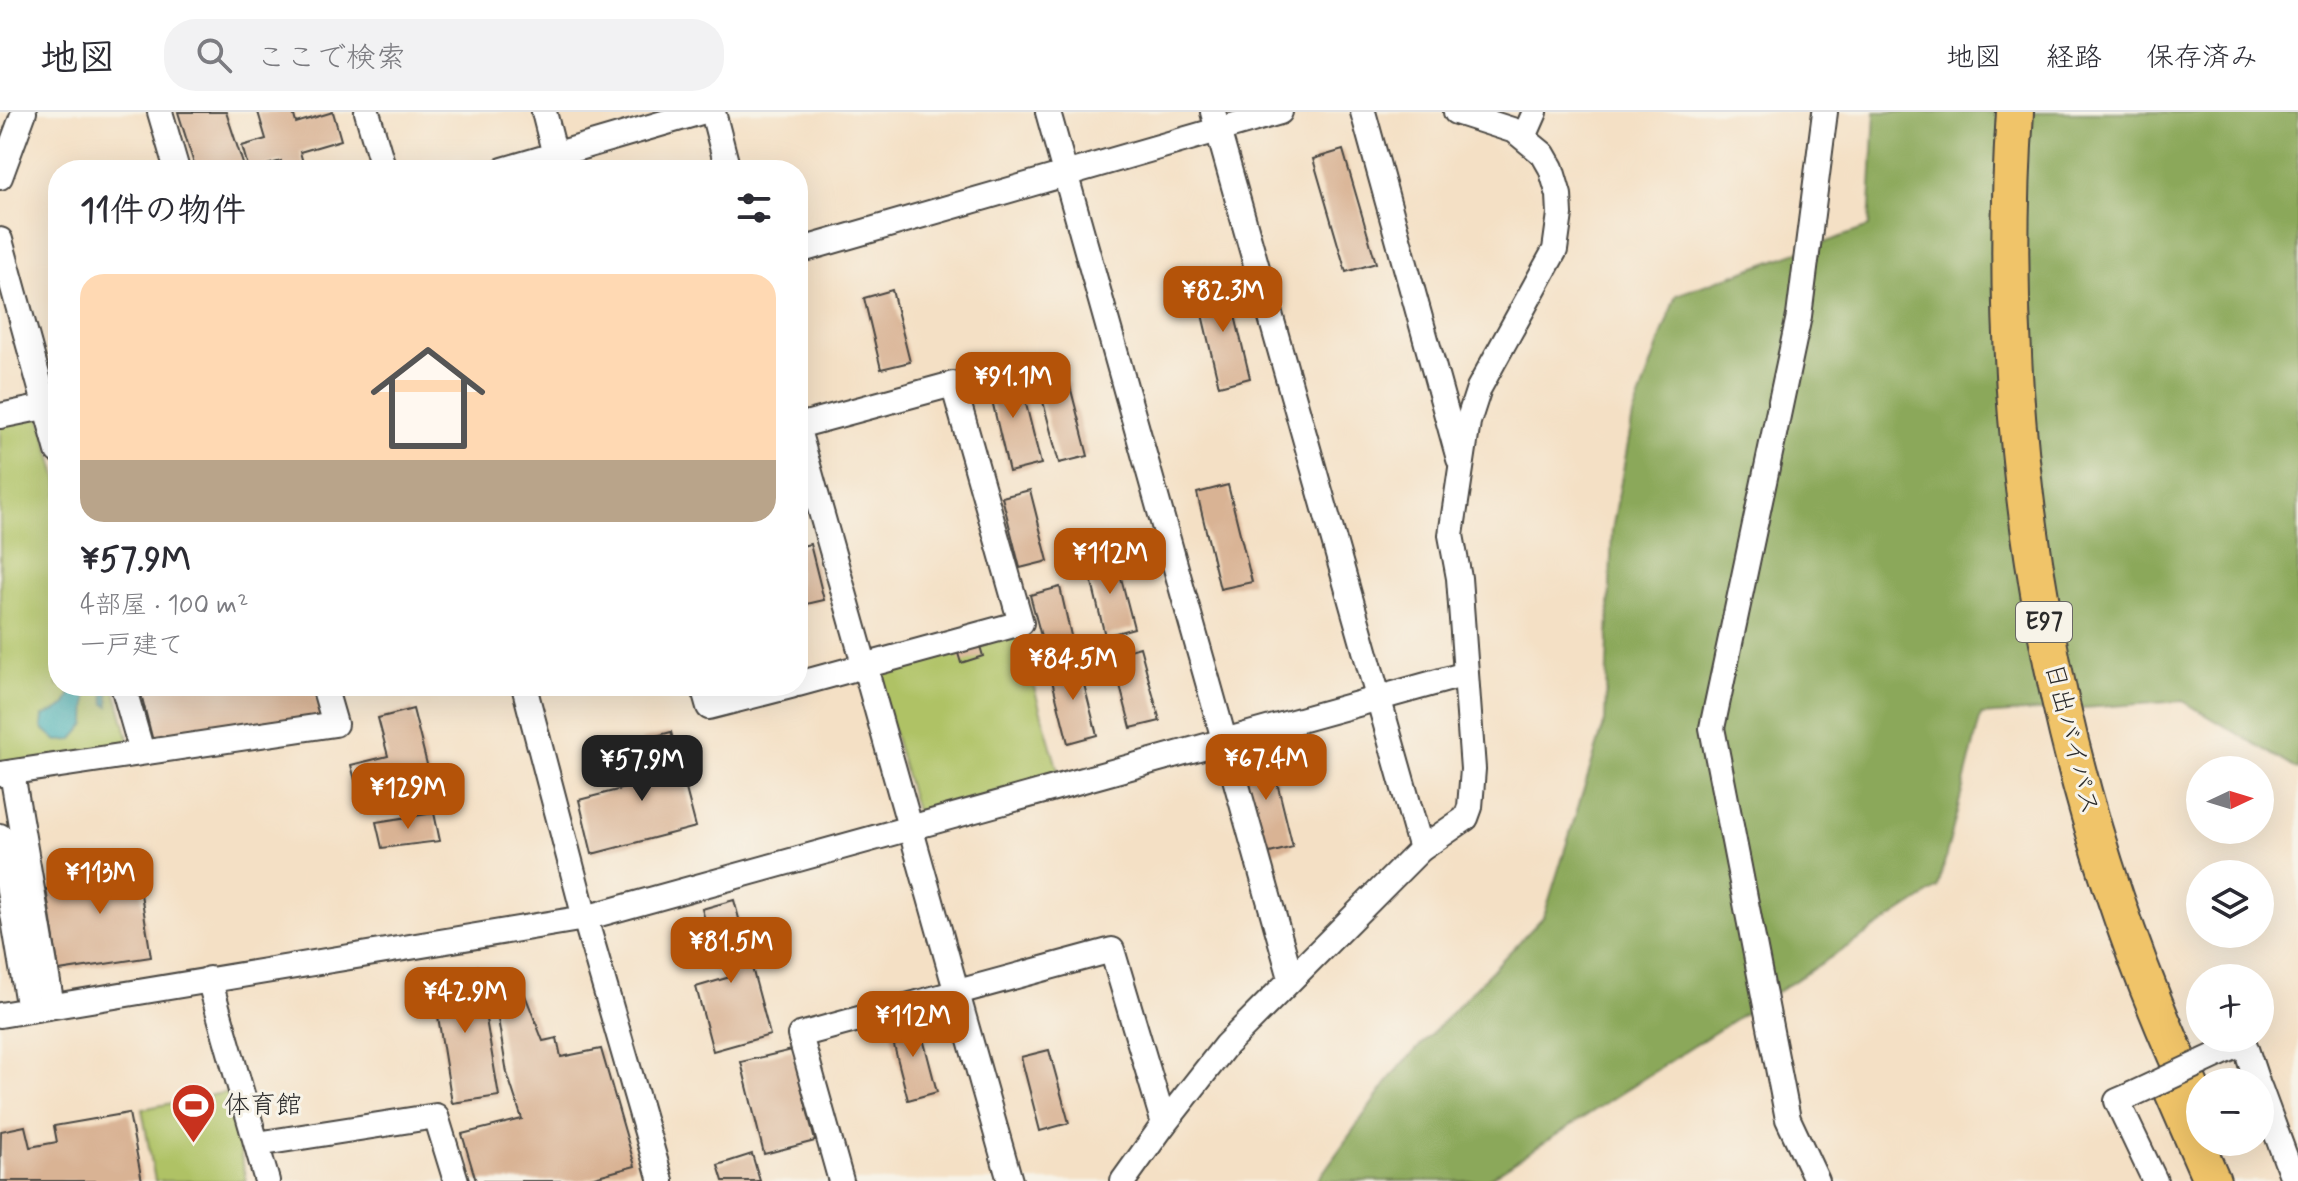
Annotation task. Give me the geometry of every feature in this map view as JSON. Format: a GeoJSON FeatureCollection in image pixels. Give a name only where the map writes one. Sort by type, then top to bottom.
{"type":"FeatureCollection","features":[{"type":"Feature","properties":{"kind":"highway","name":"日出バイパス"},"geometry":{"type":"LineString","coordinates":[[2015,112],[2011,287],[2018,430],[2032,554],[2063,719],[2099,852],[2132,947],[2186,1078]]}},
{"type":"Feature","properties":{"kind":"highway"},"geometry":{"type":"LineString","coordinates":[[2063,719],[2087,857],[2121,966],[2212,1181]]}},
{"type":"Feature","properties":{"kind":"highway"},"geometry":{"type":"LineString","coordinates":[[2223,1156],[2236,1181]]}},
{"type":"Feature","properties":{"kind":"street"},"geometry":{"type":"LineString","coordinates":[[0,177],[24,112]]}},
{"type":"Feature","properties":{"kind":"street"},"geometry":{"type":"LineString","coordinates":[[160,112],[174,160]]}},
{"type":"Feature","properties":{"kind":"street"},"geometry":{"type":"LineString","coordinates":[[367,112],[381,160]]}},
{"type":"Feature","properties":{"kind":"street"},"geometry":{"type":"LineString","coordinates":[[544,112],[555,155]]}},
{"type":"Feature","properties":{"kind":"street"},"geometry":{"type":"LineString","coordinates":[[538,160],[701,112]]}},
{"type":"Feature","properties":{"kind":"street"},"geometry":{"type":"LineString","coordinates":[[713,112],[725,160]]}},
{"type":"Feature","properties":{"kind":"street"},"geometry":{"type":"LineString","coordinates":[[1048,112],[1291,978]]}},
{"type":"Feature","properties":{"kind":"street"},"geometry":{"type":"LineString","coordinates":[[808,248],[1066,175],[1215,121],[1280,112]]}},
{"type":"Feature","properties":{"kind":"street"},"geometry":{"type":"LineString","coordinates":[[1363,112],[1462,469]]}},
{"type":"Feature","properties":{"kind":"street"},"geometry":{"type":"LineString","coordinates":[[1123,1181],[1226,1045],[1421,849],[1466,818],[1470,807],[1473,769],[1459,578],[1451,535],[1468,422],[1479,388],[1555,250],[1559,229],[1559,195],[1543,154],[1524,137],[1515,131],[1456,112]]}},
{"type":"Feature","properties":{"kind":"street"},"geometry":{"type":"LineString","coordinates":[[1524,137],[1535,112]]}},
{"type":"Feature","properties":{"kind":"street"},"geometry":{"type":"LineString","coordinates":[[1817,1181],[1788,1119],[1712,728],[1799,316],[1825,112]]}},
{"type":"Feature","properties":{"kind":"street"},"geometry":{"type":"LineString","coordinates":[[1215,121],[1421,849]]}},
{"type":"Feature","properties":{"kind":"street"},"geometry":{"type":"LineString","coordinates":[[0,240],[48,420]]}},
{"type":"Feature","properties":{"kind":"street"},"geometry":{"type":"LineString","coordinates":[[808,425],[953,384],[1021,623],[808,682]]}},
{"type":"Feature","properties":{"kind":"street"},"geometry":{"type":"LineString","coordinates":[[0,416],[44,407]]}},
{"type":"Feature","properties":{"kind":"street"},"geometry":{"type":"LineString","coordinates":[[808,463],[1010,1181]]}},
{"type":"Feature","properties":{"kind":"street"},"geometry":{"type":"LineString","coordinates":[[0,1015],[585,918],[1466,674]]}},
{"type":"Feature","properties":{"kind":"street"},"geometry":{"type":"LineString","coordinates":[[126,696],[142,752]]}},
{"type":"Feature","properties":{"kind":"street"},"geometry":{"type":"LineString","coordinates":[[41,1008],[6,774],[335,724],[327,696]]}},
{"type":"Feature","properties":{"kind":"street"},"geometry":{"type":"LineString","coordinates":[[527,696],[585,918],[661,1181]]}},
{"type":"Feature","properties":{"kind":"street"},"geometry":{"type":"LineString","coordinates":[[706,696],[709,707],[752,696]]}},
{"type":"Feature","properties":{"kind":"street"},"geometry":{"type":"LineString","coordinates":[[0,836],[41,1008]]}},
{"type":"Feature","properties":{"kind":"street"},"geometry":{"type":"LineString","coordinates":[[841,1181],[800,1035],[1112,950],[1164,1124]]}},
{"type":"Feature","properties":{"kind":"street"},"geometry":{"type":"LineString","coordinates":[[209,979],[267,1181]]}},
{"type":"Feature","properties":{"kind":"street"},"geometry":{"type":"LineString","coordinates":[[2155,1181],[2117,1101],[2223,1052]]}},
{"type":"Feature","properties":{"kind":"street"},"geometry":{"type":"LineString","coordinates":[[257,1144],[436,1116],[456,1181]]}},
{"type":"Feature","properties":{"kind":"street"},"geometry":{"type":"LineString","coordinates":[[2274,1127],[2294,1181]]}},
{"type":"Feature","properties":{"kind":"green space"},"geometry":{"type":"Polygon","coordinates":[[[1875,112],[2298,112],[2298,770],[2183,701],[1981,715],[1938,888],[1485,1181],[1317,1181],[1394,1073],[1544,916],[1605,721],[1612,530],[1633,416],[1676,295],[1869,227],[1875,112]]]}},
{"type":"Feature","properties":{"kind":"green space"},"geometry":{"type":"Polygon","coordinates":[[[40,415],[48,444],[48,696],[117,696],[130,745],[0,766],[0,424],[40,415]]]}},
{"type":"Feature","properties":{"kind":"green space"},"geometry":{"type":"Polygon","coordinates":[[[1018,632],[1059,774],[917,815],[877,674],[1018,632]]]}},
{"type":"Feature","properties":{"kind":"green space","name":"体育館"},"geometry":{"type":"Polygon","coordinates":[[[228,1092],[246,1181],[155,1181],[142,1109],[228,1092]]]}},
{"type":"Feature","properties":{"kind":"water"},"geometry":{"type":"Polygon","coordinates":[[[69,696],[87,696],[86,724],[72,740],[57,741],[42,728],[43,716],[63,707],[69,696]]]}},
{"type":"Feature","properties":{"kind":"building"},"geometry":{"type":"Polygon","coordinates":[[[178,112],[226,112],[242,160],[193,160],[178,112]]]}},
{"type":"Feature","properties":{"kind":"building"},"geometry":{"type":"Polygon","coordinates":[[[258,112],[293,112],[296,123],[333,112],[341,140],[300,152],[302,160],[246,160],[242,146],[266,139],[258,112]]]}},
{"type":"Feature","properties":{"kind":"building"},"geometry":{"type":"Polygon","coordinates":[[[1343,150],[1376,263],[1346,272],[1313,159],[1343,150]]]}},
{"type":"Feature","properties":{"kind":"building"},"geometry":{"type":"Polygon","coordinates":[[[1227,282],[1250,378],[1219,386],[1196,289],[1227,282]]]}},
{"type":"Feature","properties":{"kind":"building"},"geometry":{"type":"Polygon","coordinates":[[[892,290],[910,362],[881,369],[864,298],[892,290]]]}},
{"type":"Feature","properties":{"kind":"building"},"geometry":{"type":"Polygon","coordinates":[[[1017,368],[1041,464],[1009,472],[986,375],[1017,368]]]}},
{"type":"Feature","properties":{"kind":"building"},"geometry":{"type":"Polygon","coordinates":[[[1069,382],[1088,456],[1059,463],[1040,390],[1069,382]]]}},
{"type":"Feature","properties":{"kind":"building"},"geometry":{"type":"Polygon","coordinates":[[[1228,485],[1252,582],[1220,589],[1197,493],[1228,485]]]}},
{"type":"Feature","properties":{"kind":"building"},"geometry":{"type":"Polygon","coordinates":[[[1030,490],[1048,561],[1020,568],[1002,497],[1030,490]]]}},
{"type":"Feature","properties":{"kind":"building"},"geometry":{"type":"Polygon","coordinates":[[[808,544],[824,600],[808,604],[808,544]]]}},
{"type":"Feature","properties":{"kind":"building"},"geometry":{"type":"Polygon","coordinates":[[[1115,555],[1134,628],[1105,636],[1087,562],[1115,555]]]}},
{"type":"Feature","properties":{"kind":"building"},"geometry":{"type":"Polygon","coordinates":[[[1060,587],[1074,649],[1046,655],[1030,595],[1060,587]]]}},
{"type":"Feature","properties":{"kind":"building"},"geometry":{"type":"Polygon","coordinates":[[[979,643],[983,656],[961,663],[957,650],[979,643]]]}},
{"type":"Feature","properties":{"kind":"building"},"geometry":{"type":"Polygon","coordinates":[[[1140,647],[1160,721],[1131,728],[1112,655],[1140,647]]]}},
{"type":"Feature","properties":{"kind":"building"},"geometry":{"type":"Polygon","coordinates":[[[1078,661],[1097,735],[1068,743],[1049,669],[1078,661]]]}},
{"type":"Feature","properties":{"kind":"building"},"geometry":{"type":"Polygon","coordinates":[[[142,696],[316,696],[322,717],[155,749],[142,696]]]}},
{"type":"Feature","properties":{"kind":"building"},"geometry":{"type":"Polygon","coordinates":[[[413,709],[434,792],[363,810],[351,765],[388,756],[378,718],[413,709]]]}},
{"type":"Feature","properties":{"kind":"building"},"geometry":{"type":"Polygon","coordinates":[[[671,732],[696,827],[592,854],[579,800],[652,781],[641,740],[671,732]]]}},
{"type":"Feature","properties":{"kind":"building"},"geometry":{"type":"Polygon","coordinates":[[[1269,750],[1293,847],[1262,855],[1238,758],[1269,750]]]}},
{"type":"Feature","properties":{"kind":"building"},"geometry":{"type":"Polygon","coordinates":[[[434,813],[440,841],[382,848],[376,822],[434,813]]]}},
{"type":"Feature","properties":{"kind":"building"},"geometry":{"type":"Polygon","coordinates":[[[135,856],[151,957],[59,971],[46,889],[82,883],[79,865],[135,856]]]}},
{"type":"Feature","properties":{"kind":"building"},"geometry":{"type":"Polygon","coordinates":[[[734,900],[770,1035],[713,1051],[696,987],[730,977],[721,947],[713,950],[702,909],[734,900]]]}},
{"type":"Feature","properties":{"kind":"building"},"geometry":{"type":"Polygon","coordinates":[[[477,966],[499,1096],[452,1103],[431,973],[477,966]]]}},
{"type":"Feature","properties":{"kind":"building"},"geometry":{"type":"Polygon","coordinates":[[[525,995],[543,1041],[557,1038],[561,1057],[601,1049],[635,1166],[579,1181],[476,1181],[462,1134],[522,1119],[507,1073],[496,1007],[525,995]]]}},
{"type":"Feature","properties":{"kind":"building"},"geometry":{"type":"Polygon","coordinates":[[[918,1019],[937,1092],[908,1100],[889,1026],[918,1019]]]}},
{"type":"Feature","properties":{"kind":"building"},"geometry":{"type":"Polygon","coordinates":[[[792,1050],[815,1141],[764,1154],[741,1062],[792,1050]]]}},
{"type":"Feature","properties":{"kind":"building"},"geometry":{"type":"Polygon","coordinates":[[[1049,1050],[1069,1123],[1040,1131],[1021,1057],[1049,1050]]]}},
{"type":"Feature","properties":{"kind":"building"},"geometry":{"type":"Polygon","coordinates":[[[129,1113],[142,1181],[0,1181],[1,1131],[25,1126],[30,1147],[57,1142],[54,1126],[129,1113]]]}},
{"type":"Feature","properties":{"kind":"building"},"geometry":{"type":"Polygon","coordinates":[[[752,1154],[760,1181],[723,1181],[718,1165],[752,1154]]]}},
{"type":"Feature","properties":{"kind":"place","name":"体育館"},"geometry":{"type":"Point","coordinates":[193,1145]}}]}
